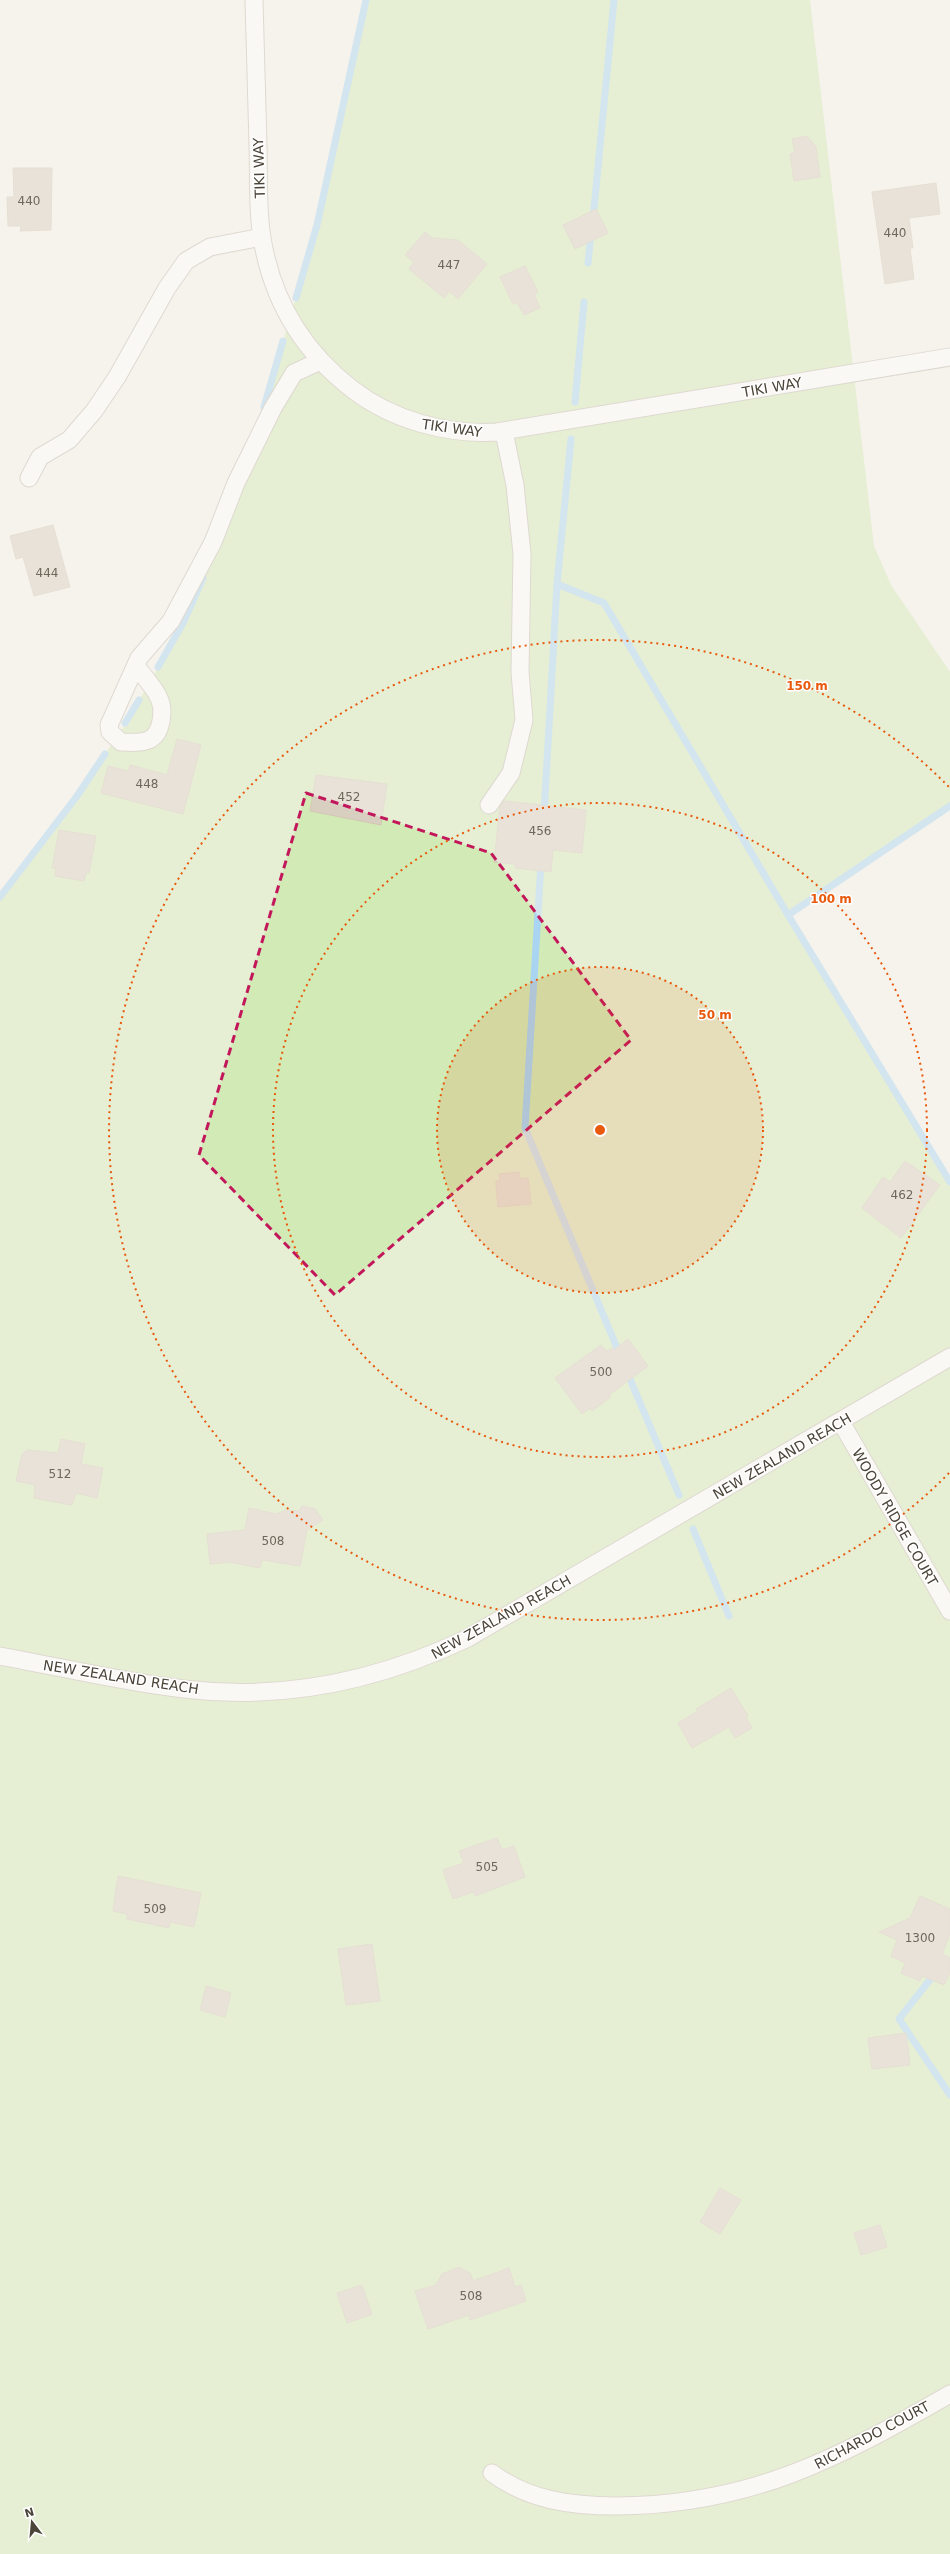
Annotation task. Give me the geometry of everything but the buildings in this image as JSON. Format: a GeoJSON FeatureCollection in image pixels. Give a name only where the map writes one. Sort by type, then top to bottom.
{"type":"FeatureCollection","features":[{"type":"Feature","properties":{"kind":"street","name":"TIKI WAY"},"geometry":{"type":"LineString","coordinates":[[254,0],[262,237],[277,294],[284,311],[320,361],[334,375],[365,399],[414,422],[449,430],[485,433],[504,432],[950,357]]}},
{"type":"Feature","properties":{"kind":"street"},"geometry":{"type":"LineString","coordinates":[[29,478],[40,457],[69,440],[94,411],[117,377],[167,288],[186,260],[210,247],[262,237]]}},
{"type":"Feature","properties":{"kind":"street"},"geometry":{"type":"LineString","coordinates":[[136,666],[139,658],[171,621],[213,542],[236,484],[273,408],[294,373],[320,361]]}},
{"type":"Feature","properties":{"kind":"street"},"geometry":{"type":"LineString","coordinates":[[490,805],[511,773],[524,720],[520,672],[522,554],[515,485],[504,432]]}},
{"type":"Feature","properties":{"kind":"street","name":"NEW ZEALAND REACH"},"geometry":{"type":"LineString","coordinates":[[0,1656],[185,1690],[242,1692],[308,1688],[388,1671],[427,1658],[468,1638],[841,1422],[950,1357]]}},
{"type":"Feature","properties":{"kind":"street","name":"WOODY RIDGE COURT"},"geometry":{"type":"LineString","coordinates":[[841,1422],[950,1611]]}},
{"type":"Feature","properties":{"kind":"street","name":"RICHARDO COURT"},"geometry":{"type":"LineString","coordinates":[[492,2473],[524,2492],[556,2501],[581,2505],[642,2506],[689,2502],[722,2496],[804,2471],[866,2442],[950,2394]]}},
{"type":"Feature","properties":{"kind":"highlighted area"},"geometry":{"type":"Polygon","coordinates":[[[306,793],[491,853],[631,1040],[335,1295],[199,1155],[306,793]]]}},
{"type":"Feature","properties":{"kind":"green space"},"geometry":{"type":"Polygon","coordinates":[[[366,0],[810,0],[874,546],[891,585],[950,672],[950,806],[788,915],[950,1185],[950,2554],[0,2554],[0,897],[77,796],[128,720],[183,623],[216,549],[264,407],[317,225],[366,0]]]}},
{"type":"Feature","properties":{"kind":"waterway"},"geometry":{"type":"LineString","coordinates":[[296,298],[317,225],[366,0]]}},
{"type":"Feature","properties":{"kind":"waterway"},"geometry":{"type":"LineString","coordinates":[[593,219],[614,0]]}},
{"type":"Feature","properties":{"kind":"waterway"},"geometry":{"type":"LineString","coordinates":[[588,263],[591,233]]}},
{"type":"Feature","properties":{"kind":"waterway"},"geometry":{"type":"LineString","coordinates":[[575,402],[584,302]]}},
{"type":"Feature","properties":{"kind":"waterway"},"geometry":{"type":"LineString","coordinates":[[264,407],[283,341]]}},
{"type":"Feature","properties":{"kind":"waterway"},"geometry":{"type":"LineString","coordinates":[[544,815],[557,584],[571,439]]}},
{"type":"Feature","properties":{"kind":"waterway"},"geometry":{"type":"LineString","coordinates":[[158,667],[183,623],[203,578]]}},
{"type":"Feature","properties":{"kind":"waterway"},"geometry":{"type":"LineString","coordinates":[[557,584],[604,603],[788,915],[950,1182]]}},
{"type":"Feature","properties":{"kind":"waterway"},"geometry":{"type":"LineString","coordinates":[[125,723],[139,700]]}},
{"type":"Feature","properties":{"kind":"waterway"},"geometry":{"type":"LineString","coordinates":[[0,897],[77,796],[105,754]]}},
{"type":"Feature","properties":{"kind":"waterway"},"geometry":{"type":"LineString","coordinates":[[788,915],[950,806]]}},
{"type":"Feature","properties":{"kind":"waterway"},"geometry":{"type":"LineString","coordinates":[[541,863],[525,1128],[620,1355]]}},
{"type":"Feature","properties":{"kind":"waterway"},"geometry":{"type":"LineString","coordinates":[[627,1372],[679,1495]]}},
{"type":"Feature","properties":{"kind":"waterway"},"geometry":{"type":"LineString","coordinates":[[693,1529],[729,1616]]}},
{"type":"Feature","properties":{"kind":"waterway"},"geometry":{"type":"LineString","coordinates":[[936,1972],[899,2019],[950,2095]]}}]}
